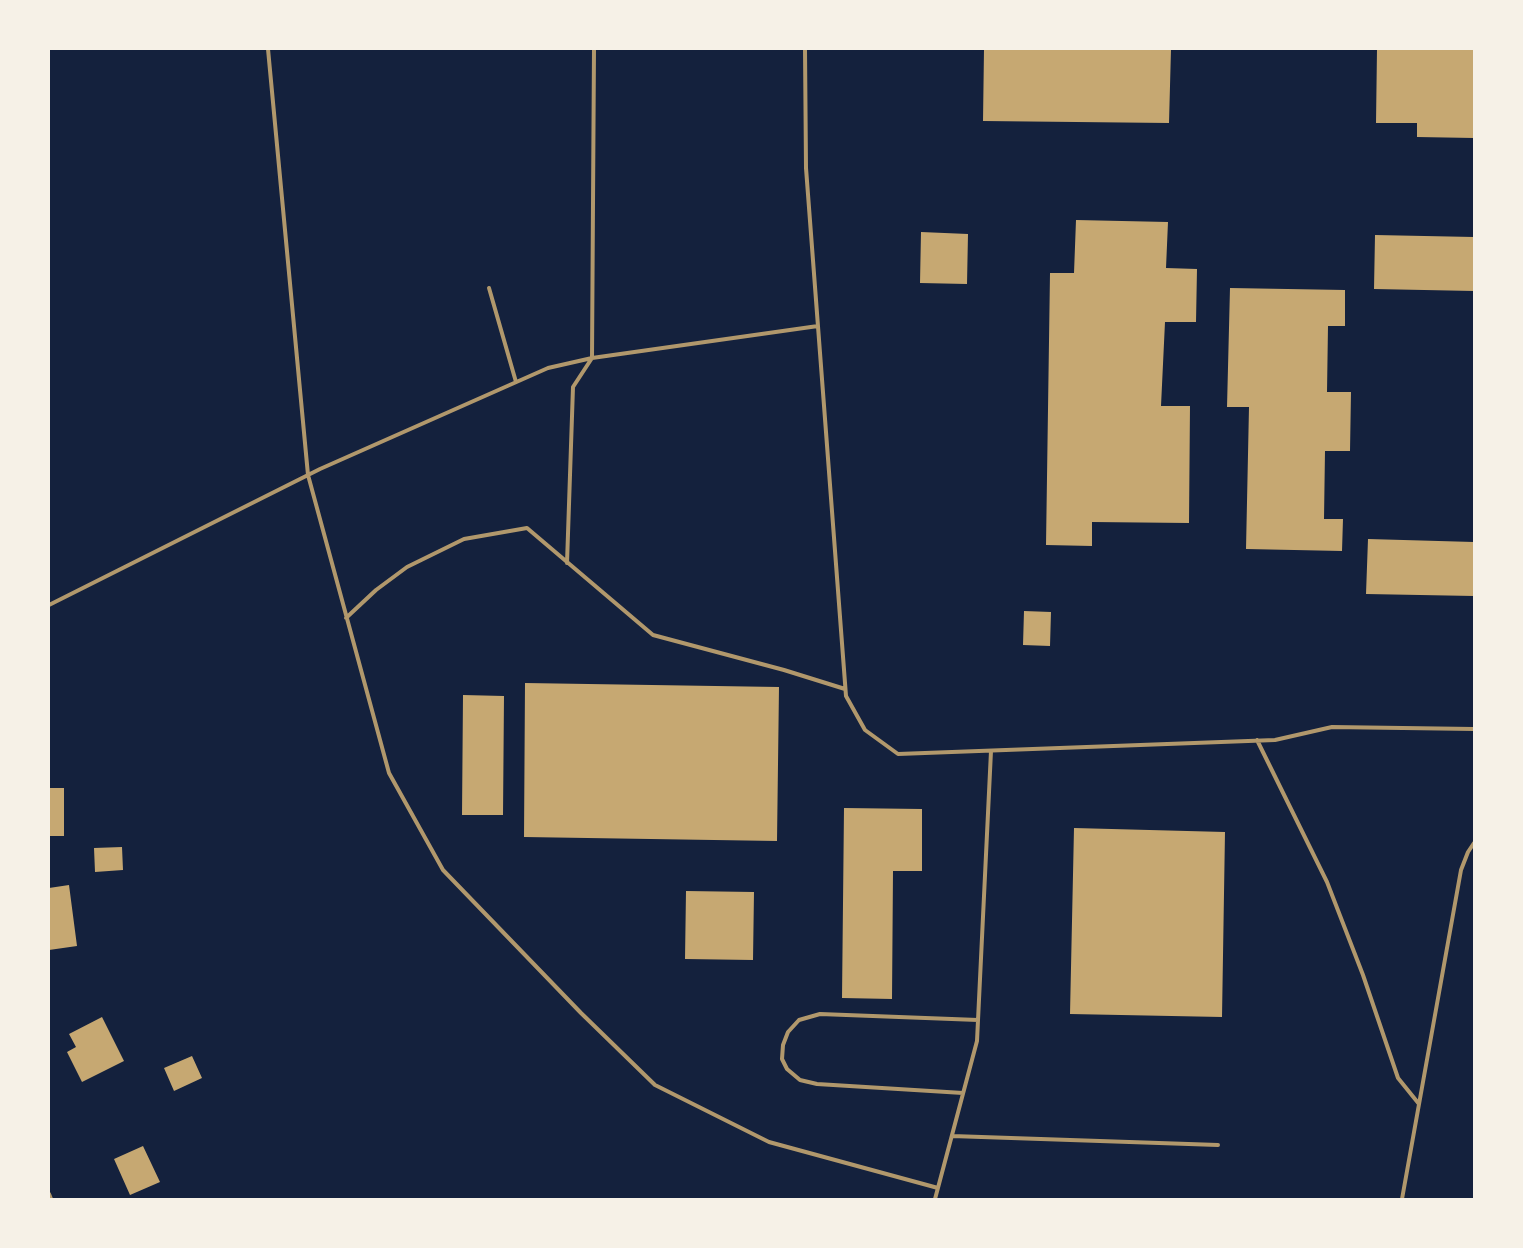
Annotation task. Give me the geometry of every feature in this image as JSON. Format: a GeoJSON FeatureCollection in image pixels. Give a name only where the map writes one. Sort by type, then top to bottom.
{"type":"FeatureCollection","features":[{"type":"Feature","properties":{"kind":"lane"},"geometry":{"type":"LineString","coordinates":[[268,49],[308,475],[389,773],[443,870],[581,1013],[656,1085],[769,1142],[938,1188]]}},
{"type":"Feature","properties":{"kind":"lane"},"geometry":{"type":"LineString","coordinates":[[567,563],[572,387],[592,358],[594,49]]}},
{"type":"Feature","properties":{"kind":"lane"},"geometry":{"type":"LineString","coordinates":[[805,49],[806,168],[845,689],[846,696],[865,730],[898,754],[1275,740],[1332,727],[1474,729]]}},
{"type":"Feature","properties":{"kind":"lane"},"geometry":{"type":"LineString","coordinates":[[489,288],[516,382]]}},
{"type":"Feature","properties":{"kind":"lane"},"geometry":{"type":"LineString","coordinates":[[49,605],[308,475],[548,368],[592,358],[818,326]]}},
{"type":"Feature","properties":{"kind":"lane"},"geometry":{"type":"LineString","coordinates":[[346,618],[376,590],[407,567],[464,539],[527,528],[653,635],[784,670],[845,689]]}},
{"type":"Feature","properties":{"kind":"lane"},"geometry":{"type":"LineString","coordinates":[[1257,740],[1327,882],[1363,975],[1398,1078],[1419,1104]]}},
{"type":"Feature","properties":{"kind":"lane"},"geometry":{"type":"LineString","coordinates":[[935,1199],[977,1041],[991,751]]}},
{"type":"Feature","properties":{"kind":"lane"},"geometry":{"type":"LineString","coordinates":[[1402,1199],[1461,870],[1468,852],[1474,843]]}},
{"type":"Feature","properties":{"kind":"lane"},"geometry":{"type":"LineString","coordinates":[[963,1093],[817,1084],[800,1080],[787,1069],[782,1058],[783,1045],[788,1032],[799,1020],[820,1014],[978,1020]]}},
{"type":"Feature","properties":{"kind":"lane"},"geometry":{"type":"LineString","coordinates":[[952,1136],[1218,1145]]}},
{"type":"Feature","properties":{"kind":"lane"},"geometry":{"type":"LineString","coordinates":[[49,1194],[51,1199]]}},
{"type":"Feature","properties":{"kind":"building"},"geometry":{"type":"Polygon","coordinates":[[[984,49],[1171,49],[1169,123],[983,121],[984,49]]]}},
{"type":"Feature","properties":{"kind":"building"},"geometry":{"type":"Polygon","coordinates":[[[1377,49],[1474,49],[1474,138],[1417,137],[1417,123],[1376,123],[1377,49]]]}},
{"type":"Feature","properties":{"kind":"building"},"geometry":{"type":"Polygon","coordinates":[[[1076,220],[1168,222],[1166,268],[1197,269],[1196,322],[1165,322],[1161,406],[1190,406],[1189,523],[1092,522],[1092,546],[1046,545],[1050,273],[1074,273],[1076,220]]]}},
{"type":"Feature","properties":{"kind":"building"},"geometry":{"type":"Polygon","coordinates":[[[921,232],[968,234],[967,284],[920,283],[921,232]]]}},
{"type":"Feature","properties":{"kind":"building"},"geometry":{"type":"Polygon","coordinates":[[[1375,235],[1474,237],[1474,291],[1374,289],[1375,235]]]}},
{"type":"Feature","properties":{"kind":"building"},"geometry":{"type":"Polygon","coordinates":[[[1230,288],[1345,290],[1345,326],[1328,326],[1327,392],[1351,392],[1350,451],[1325,451],[1324,519],[1343,519],[1342,551],[1246,549],[1249,407],[1227,407],[1230,288]]]}},
{"type":"Feature","properties":{"kind":"building"},"geometry":{"type":"Polygon","coordinates":[[[1368,539],[1474,542],[1474,596],[1366,594],[1368,539]]]}},
{"type":"Feature","properties":{"kind":"building"},"geometry":{"type":"Polygon","coordinates":[[[1024,611],[1051,612],[1050,646],[1023,645],[1024,611]]]}},
{"type":"Feature","properties":{"kind":"building"},"geometry":{"type":"Polygon","coordinates":[[[525,683],[779,687],[777,841],[524,837],[525,683]]]}},
{"type":"Feature","properties":{"kind":"building"},"geometry":{"type":"Polygon","coordinates":[[[463,695],[504,696],[503,815],[462,815],[463,695]]]}},
{"type":"Feature","properties":{"kind":"building"},"geometry":{"type":"Polygon","coordinates":[[[49,788],[64,788],[64,836],[49,836],[49,788]]]}},
{"type":"Feature","properties":{"kind":"building"},"geometry":{"type":"Polygon","coordinates":[[[844,808],[922,809],[922,871],[893,871],[892,999],[842,998],[844,808]]]}},
{"type":"Feature","properties":{"kind":"building"},"geometry":{"type":"Polygon","coordinates":[[[1074,828],[1225,832],[1222,1017],[1070,1014],[1074,828]]]}},
{"type":"Feature","properties":{"kind":"building"},"geometry":{"type":"Polygon","coordinates":[[[122,847],[123,870],[95,872],[94,848],[122,847]]]}},
{"type":"Feature","properties":{"kind":"building"},"geometry":{"type":"Polygon","coordinates":[[[69,885],[77,946],[49,950],[49,888],[69,885]]]}},
{"type":"Feature","properties":{"kind":"building"},"geometry":{"type":"Polygon","coordinates":[[[686,891],[754,892],[753,960],[685,959],[686,891]]]}},
{"type":"Feature","properties":{"kind":"building"},"geometry":{"type":"Polygon","coordinates":[[[102,1017],[124,1061],[82,1082],[67,1052],[76,1047],[69,1034],[102,1017]]]}},
{"type":"Feature","properties":{"kind":"building"},"geometry":{"type":"Polygon","coordinates":[[[192,1056],[202,1078],[174,1091],[164,1068],[192,1056]]]}},
{"type":"Feature","properties":{"kind":"building"},"geometry":{"type":"Polygon","coordinates":[[[143,1146],[160,1182],[130,1195],[114,1159],[143,1146]]]}}]}
